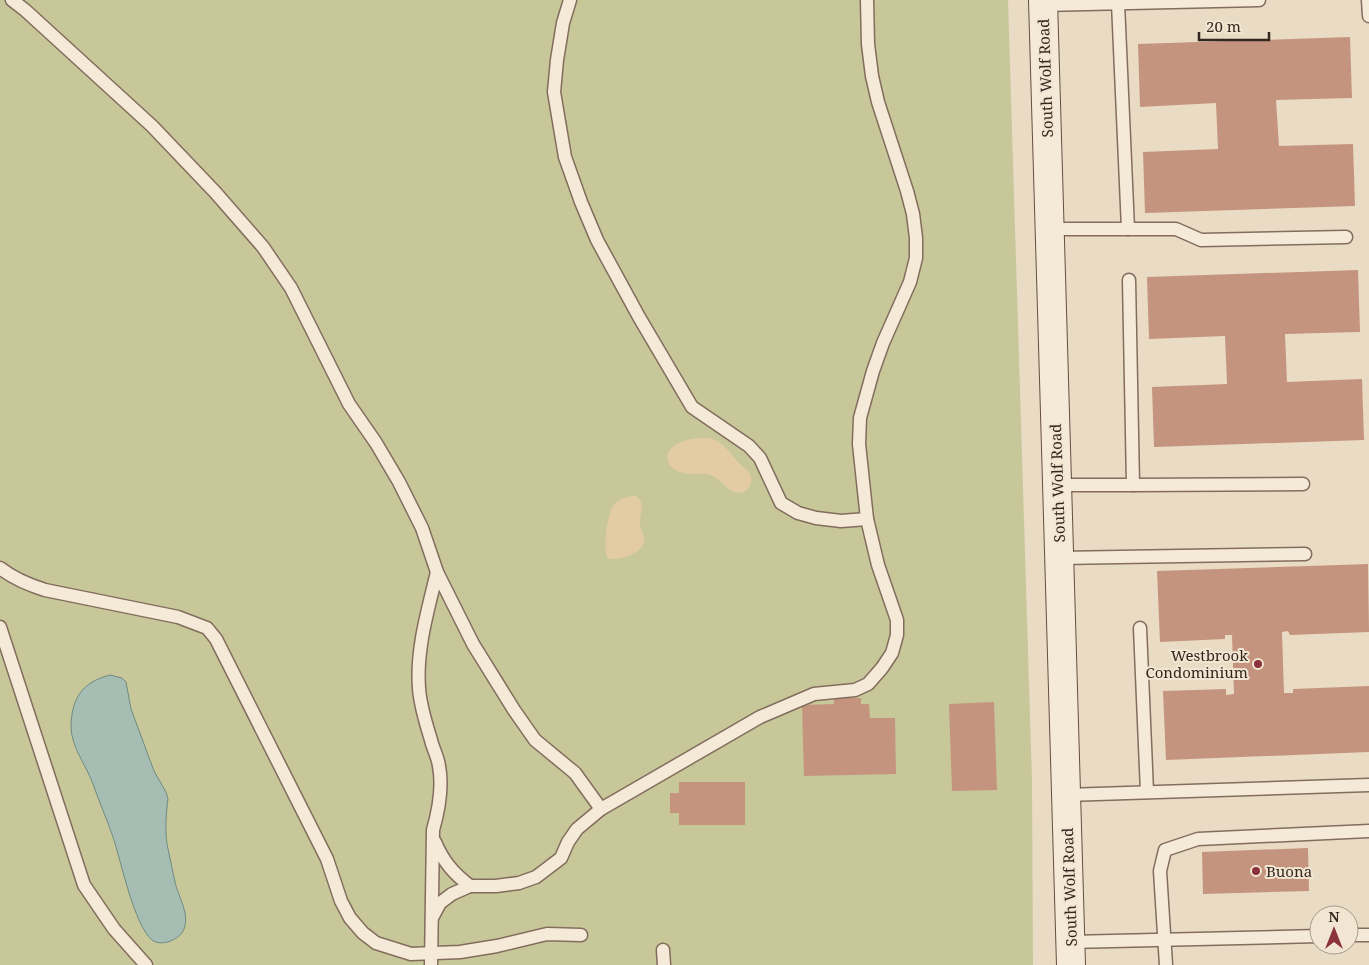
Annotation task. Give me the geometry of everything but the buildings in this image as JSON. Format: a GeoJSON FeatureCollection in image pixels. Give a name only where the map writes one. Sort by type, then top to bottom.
{"type":"FeatureCollection","features":[{"type":"Feature","properties":{"kind":"main road","name":"South Wolf Road"},"geometry":{"type":"LineString","coordinates":[[1043,2],[1071,953]]}},
{"type":"Feature","properties":{"kind":"lane"},"geometry":{"type":"LineString","coordinates":[[12,0],[152,126],[215,192],[263,247],[290,288],[349,404],[376,443],[399,482],[422,528],[437,572],[473,644],[535,740],[576,773],[601,808]]}},
{"type":"Feature","properties":{"kind":"lane"},"geometry":{"type":"LineString","coordinates":[[570,0],[563,24],[554,92],[565,157],[597,240],[639,317],[692,407],[749,446],[760,458],[781,503],[798,513],[816,518],[841,521],[867,519]]}},
{"type":"Feature","properties":{"kind":"lane"},"geometry":{"type":"LineString","coordinates":[[432,918],[440,903],[452,894],[470,886],[496,886],[519,883],[536,878],[561,858],[568,842],[577,829],[601,808],[760,717],[814,694],[855,690],[868,684],[892,653],[897,635],[897,620],[878,565],[867,519],[859,444],[860,418],[876,364],[910,282],[916,258],[916,238],[913,214],[907,191],[878,102],[872,76],[868,44],[867,0]]}},
{"type":"Feature","properties":{"kind":"lane"},"geometry":{"type":"LineString","coordinates":[[1043,2],[1118,3],[1259,0]]}},
{"type":"Feature","properties":{"kind":"lane"},"geometry":{"type":"LineString","coordinates":[[1368,0],[1369,16]]}},
{"type":"Feature","properties":{"kind":"lane"},"geometry":{"type":"LineString","coordinates":[[1118,3],[1128,229]]}},
{"type":"Feature","properties":{"kind":"lane"},"geometry":{"type":"LineString","coordinates":[[1049,229],[1176,229],[1201,240],[1346,237]]}},
{"type":"Feature","properties":{"kind":"lane"},"geometry":{"type":"LineString","coordinates":[[1129,280],[1133,485]]}},
{"type":"Feature","properties":{"kind":"lane"},"geometry":{"type":"LineString","coordinates":[[1057,485],[1303,484]]}},
{"type":"Feature","properties":{"kind":"lane"},"geometry":{"type":"LineString","coordinates":[[1059,558],[1305,554]]}},
{"type":"Feature","properties":{"kind":"lane"},"geometry":{"type":"LineString","coordinates":[[0,568],[10,576],[45,590],[178,617],[207,628],[216,639],[327,859],[341,901],[350,918],[363,933],[376,943],[431,960],[547,934],[581,936]]}},
{"type":"Feature","properties":{"kind":"lane"},"geometry":{"type":"LineString","coordinates":[[431,960],[433,830],[439,810],[439,765],[419,691],[418,666],[437,572]]}},
{"type":"Feature","properties":{"kind":"lane"},"geometry":{"type":"LineString","coordinates":[[0,627],[84,885],[114,929],[146,965]]}},
{"type":"Feature","properties":{"kind":"lane"},"geometry":{"type":"LineString","coordinates":[[1140,628],[1147,792]]}},
{"type":"Feature","properties":{"kind":"lane"},"geometry":{"type":"LineString","coordinates":[[1066,795],[1369,785]]}},
{"type":"Feature","properties":{"kind":"lane"},"geometry":{"type":"LineString","coordinates":[[1166,965],[1160,871],[1164,850],[1198,839],[1369,831]]}},
{"type":"Feature","properties":{"kind":"lane"},"geometry":{"type":"LineString","coordinates":[[433,838],[442,858],[455,875],[470,886]]}},
{"type":"Feature","properties":{"kind":"lane"},"geometry":{"type":"LineString","coordinates":[[1071,953],[1164,940],[1309,936]]}},
{"type":"Feature","properties":{"kind":"lane"},"geometry":{"type":"LineString","coordinates":[[663,950],[664,965]]}},
{"type":"Feature","properties":{"kind":"green space"},"geometry":{"type":"Polygon","coordinates":[[[0,0],[1008,0],[1032,781],[1033,965],[0,965],[0,0]]]}},
{"type":"Feature","properties":{"kind":"sand"},"geometry":{"type":"Polygon","coordinates":[[[709,438],[723,445],[751,476],[749,487],[742,493],[727,488],[708,474],[681,472],[670,466],[667,457],[668,452],[677,444],[692,439],[709,438]]]}},
{"type":"Feature","properties":{"kind":"sand"},"geometry":{"type":"Polygon","coordinates":[[[636,496],[642,504],[640,523],[644,544],[632,554],[610,559],[607,557],[606,552],[606,538],[612,509],[621,499],[636,496]]]}},
{"type":"Feature","properties":{"kind":"shaded area"},"geometry":{"type":"Polygon","coordinates":[[[110,675],[122,678],[126,682],[131,709],[154,771],[168,799],[166,821],[167,844],[175,882],[186,917],[182,933],[170,941],[160,943],[152,940],[139,921],[111,830],[72,735],[73,708],[80,693],[92,682],[110,675]]]}},
{"type":"Feature","properties":{"kind":"place","name":"Westbrook Condominium"},"geometry":{"type":"Point","coordinates":[1258,664]}},
{"type":"Feature","properties":{"kind":"place","name":"Buona"},"geometry":{"type":"Point","coordinates":[1256,871]}}]}
